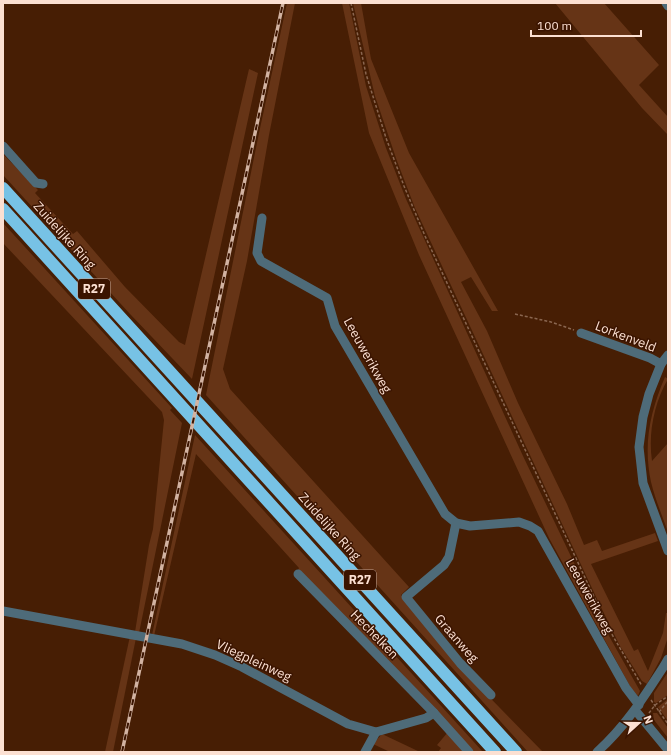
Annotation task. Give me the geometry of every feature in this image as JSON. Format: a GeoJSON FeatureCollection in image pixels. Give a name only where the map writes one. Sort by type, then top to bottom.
{"type":"FeatureCollection","features":[{"type":"Feature","properties":{"kind":"highway","name":"Zuidelijke Ring"},"geometry":{"type":"LineString","coordinates":[[3,188],[516,752]]}},
{"type":"Feature","properties":{"kind":"highway","name":"R27"},"geometry":{"type":"LineString","coordinates":[[3,209],[495,752]]}},
{"type":"Feature","properties":{"kind":"street"},"geometry":{"type":"LineString","coordinates":[[3,146],[36,183],[43,184]]}},
{"type":"Feature","properties":{"kind":"street","name":"Leeuwerikweg"},"geometry":{"type":"LineString","coordinates":[[262,218],[257,253],[261,261],[327,298],[335,326],[445,514],[456,522],[470,526],[519,522],[538,531],[643,719],[668,750]]}},
{"type":"Feature","properties":{"kind":"street","name":"Lorkenveld"},"geometry":{"type":"LineString","coordinates":[[581,333],[650,358],[661,364]]}},
{"type":"Feature","properties":{"kind":"street"},"geometry":{"type":"LineString","coordinates":[[668,355],[661,364],[649,394],[643,417],[639,447],[643,483],[668,551]]}},
{"type":"Feature","properties":{"kind":"street","name":"Graanweg"},"geometry":{"type":"LineString","coordinates":[[456,522],[449,557],[444,566],[406,597],[460,663],[491,694]]}},
{"type":"Feature","properties":{"kind":"street","name":"Hechelken"},"geometry":{"type":"LineString","coordinates":[[298,574],[434,713]]}},
{"type":"Feature","properties":{"kind":"street","name":"Vliegpleinweg"},"geometry":{"type":"LineString","coordinates":[[3,611],[182,644],[215,655],[242,667],[348,724],[376,732]]}},
{"type":"Feature","properties":{"kind":"street"},"geometry":{"type":"LineString","coordinates":[[597,752],[621,729],[637,708],[668,658]]}},
{"type":"Feature","properties":{"kind":"street"},"geometry":{"type":"LineString","coordinates":[[365,752],[376,732],[426,718],[434,713],[469,752]]}},
{"type":"Feature","properties":{"kind":"path"},"geometry":{"type":"LineString","coordinates":[[351,3],[366,74],[386,138],[425,236],[610,631],[646,694]]}},
{"type":"Feature","properties":{"kind":"path"},"geometry":{"type":"LineString","coordinates":[[515,314],[551,322],[581,333]]}},
{"type":"Feature","properties":{"kind":"path"},"geometry":{"type":"LineString","coordinates":[[643,719],[655,705],[668,696]]}},
{"type":"Feature","properties":{"kind":"path"},"geometry":{"type":"LineString","coordinates":[[659,712],[668,701]]}},
{"type":"Feature","properties":{"kind":"path"},"geometry":{"type":"LineString","coordinates":[[655,705],[668,724]]}},
{"type":"Feature","properties":{"kind":"shaded area"},"geometry":{"type":"Polygon","coordinates":[[[287,3],[295,3],[269,135],[247,261],[223,369],[230,389],[409,587],[401,595],[460,667],[543,752],[528,752],[206,395],[287,3]]]}},
{"type":"Feature","properties":{"kind":"shaded area"},"geometry":{"type":"Polygon","coordinates":[[[342,3],[349,3],[366,86],[386,148],[406,199],[523,456],[609,636],[640,691],[638,696],[631,688],[549,538],[419,255],[369,133],[342,3]]]}},
{"type":"Feature","properties":{"kind":"shaded area"},"geometry":{"type":"Polygon","coordinates":[[[353,3],[361,3],[371,59],[409,153],[498,311],[492,311],[471,277],[461,282],[487,331],[518,403],[567,504],[584,545],[597,540],[602,551],[655,533],[658,541],[591,564],[634,651],[638,649],[648,671],[663,633],[666,613],[668,613],[668,637],[661,658],[647,684],[642,681],[620,646],[598,601],[415,208],[375,96],[353,3]]]}},
{"type":"Feature","properties":{"kind":"shaded area"},"geometry":{"type":"Polygon","coordinates":[[[555,3],[604,3],[659,65],[639,85],[668,117],[668,135],[642,108],[555,3]]]}},
{"type":"Feature","properties":{"kind":"shaded area"},"geometry":{"type":"Polygon","coordinates":[[[249,69],[258,73],[192,379],[130,314],[3,175],[3,154],[38,190],[35,193],[73,234],[77,231],[125,287],[179,342],[185,345],[249,69]]]}},
{"type":"Feature","properties":{"kind":"shaded area"},"geometry":{"type":"Polygon","coordinates":[[[3,223],[172,408],[170,410],[182,423],[139,633],[135,632],[153,529],[164,420],[162,412],[3,243],[3,223]]]}},
{"type":"Feature","properties":{"kind":"shaded area"},"geometry":{"type":"Polygon","coordinates":[[[665,377],[668,379],[659,398],[653,419],[651,451],[652,461],[668,443],[668,532],[651,482],[648,454],[649,428],[655,403],[665,377]]]}},
{"type":"Feature","properties":{"kind":"shaded area"},"geometry":{"type":"Polygon","coordinates":[[[195,435],[483,752],[472,752],[298,570],[299,568],[196,454],[154,636],[152,635],[195,435]]]}},
{"type":"Feature","properties":{"kind":"shaded area"},"geometry":{"type":"Polygon","coordinates":[[[130,636],[136,638],[113,752],[105,752],[130,636]]]}},
{"type":"Feature","properties":{"kind":"shaded area"},"geometry":{"type":"Polygon","coordinates":[[[668,672],[668,695],[656,703],[654,702],[654,693],[668,672]]]}},
{"type":"Feature","properties":{"kind":"shaded area"},"geometry":{"type":"Polygon","coordinates":[[[668,699],[668,721],[658,707],[668,699]]]}},
{"type":"Feature","properties":{"kind":"shaded area"},"geometry":{"type":"Polygon","coordinates":[[[653,713],[657,713],[668,728],[668,738],[654,720],[653,713]]]}},
{"type":"Feature","properties":{"kind":"shaded area"},"geometry":{"type":"Polygon","coordinates":[[[448,732],[465,752],[438,752],[441,748],[437,745],[448,732]]]}},
{"type":"Feature","properties":{"kind":"shaded area"},"geometry":{"type":"Polygon","coordinates":[[[382,734],[420,752],[390,752],[373,744],[382,734]]]}},
{"type":"Feature","properties":{"kind":"railway"},"geometry":{"type":"LineString","coordinates":[[122,752],[283,3]]}}]}
